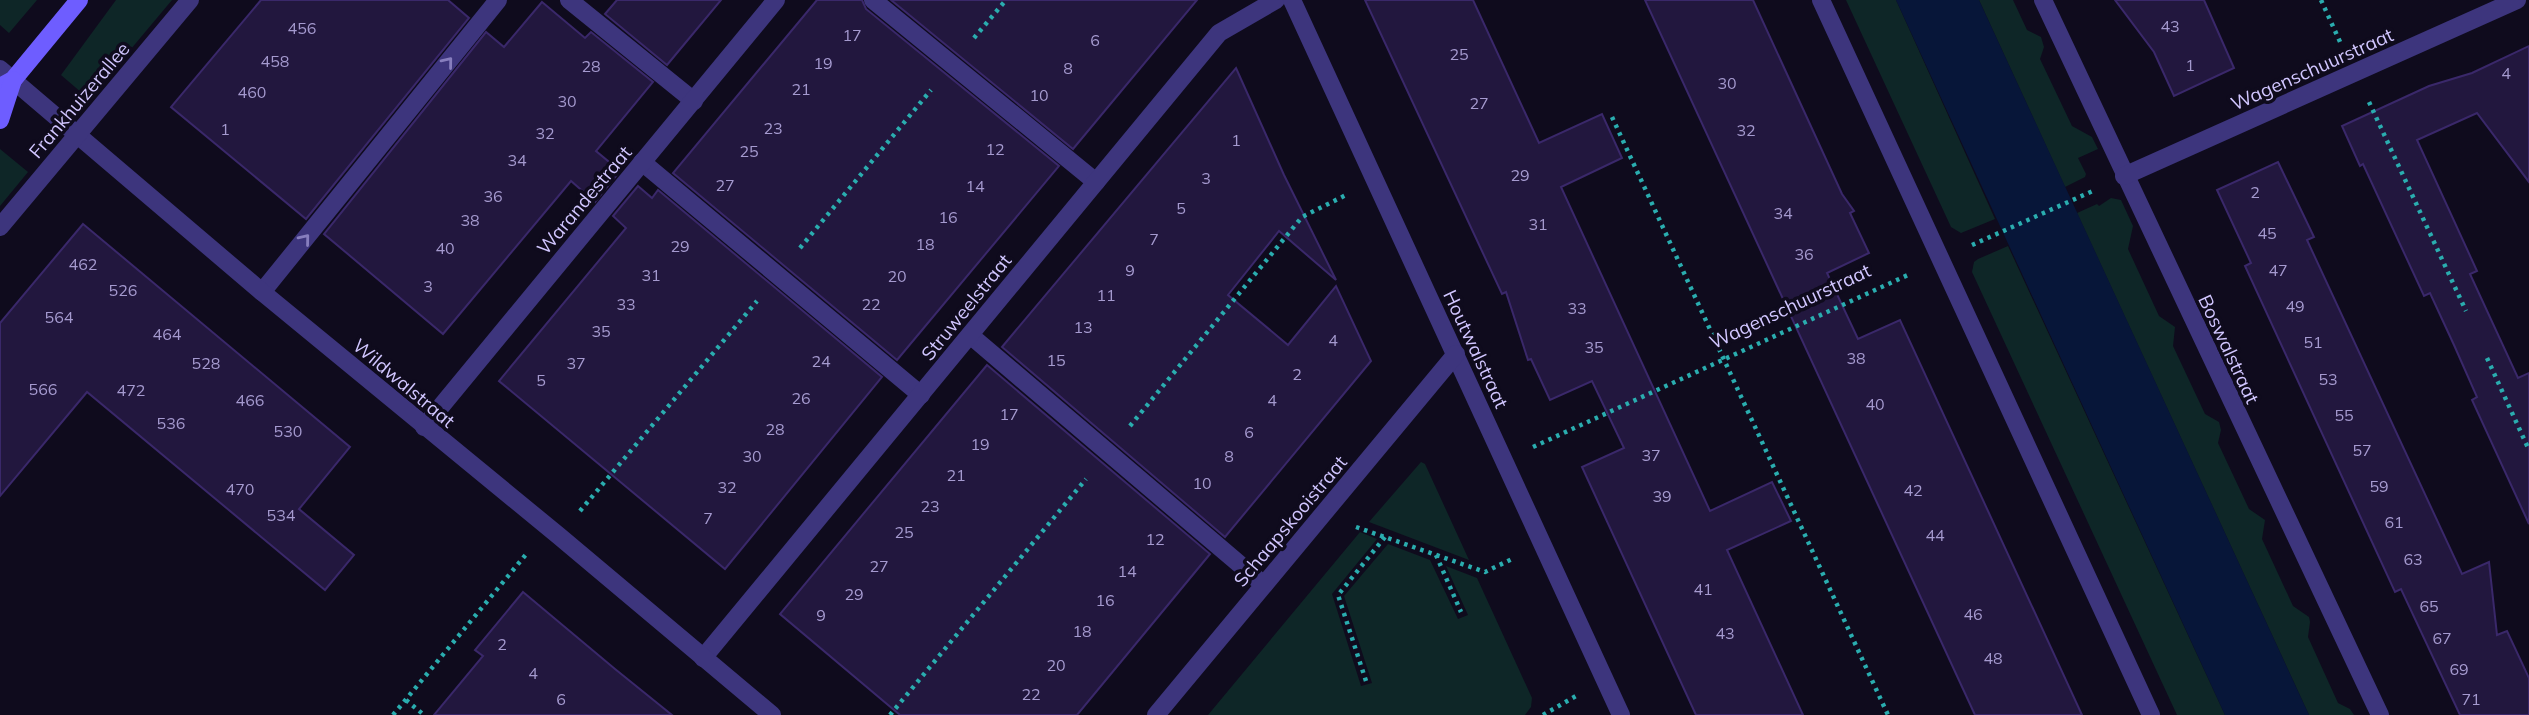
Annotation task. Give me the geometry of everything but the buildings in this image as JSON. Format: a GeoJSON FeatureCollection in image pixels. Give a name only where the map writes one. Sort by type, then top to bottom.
{"type":"FeatureCollection","features":[{"type":"Feature","properties":{"kind":"main road"},"geometry":{"type":"LineString","coordinates":[[0,120],[4,79],[79,0]]}},
{"type":"Feature","properties":{"kind":"street","name":"Frankhuizerallee"},"geometry":{"type":"LineString","coordinates":[[0,227],[190,0]]}},
{"type":"Feature","properties":{"kind":"street"},"geometry":{"type":"LineString","coordinates":[[262,292],[498,0]]}},
{"type":"Feature","properties":{"kind":"street"},"geometry":{"type":"LineString","coordinates":[[569,0],[694,100]]}},
{"type":"Feature","properties":{"kind":"street","name":"Warandestraat"},"geometry":{"type":"LineString","coordinates":[[424,427],[776,0]]}},
{"type":"Feature","properties":{"kind":"street"},"geometry":{"type":"LineString","coordinates":[[873,0],[1096,182]]}},
{"type":"Feature","properties":{"kind":"street","name":"Struweelstraat"},"geometry":{"type":"LineString","coordinates":[[703,658],[1219,33],[1276,0]]}},
{"type":"Feature","properties":{"kind":"street","name":"Houtwalstraat"},"geometry":{"type":"LineString","coordinates":[[1292,0],[1621,715]]}},
{"type":"Feature","properties":{"kind":"street"},"geometry":{"type":"LineString","coordinates":[[1821,0],[2151,715]]}},
{"type":"Feature","properties":{"kind":"street","name":"Boswalstraat"},"geometry":{"type":"LineString","coordinates":[[2043,0],[2124,177],[2380,715]]}},
{"type":"Feature","properties":{"kind":"street","name":"Wagenschuurstraat"},"geometry":{"type":"LineString","coordinates":[[2124,177],[2517,0]]}},
{"type":"Feature","properties":{"kind":"street","name":"Wildwalstraat"},"geometry":{"type":"LineString","coordinates":[[4,79],[77,136],[772,715]]}},
{"type":"Feature","properties":{"kind":"street"},"geometry":{"type":"LineString","coordinates":[[642,162],[921,395]]}},
{"type":"Feature","properties":{"kind":"street"},"geometry":{"type":"LineString","coordinates":[[970,335],[1264,585]]}},
{"type":"Feature","properties":{"kind":"street","name":"Schaapskooistraat"},"geometry":{"type":"LineString","coordinates":[[1156,715],[1455,354]]}},
{"type":"Feature","properties":{"kind":"path"},"geometry":{"type":"LineString","coordinates":[[2321,0],[2466,311]]}},
{"type":"Feature","properties":{"kind":"path"},"geometry":{"type":"LineString","coordinates":[[1612,117],[1888,715]]}},
{"type":"Feature","properties":{"kind":"path","name":"Wagenschuurstraat"},"geometry":{"type":"LineString","coordinates":[[1504,461],[2093,191]]}},
{"type":"Feature","properties":{"kind":"path"},"geometry":{"type":"LineString","coordinates":[[2487,358],[2529,450]]}},
{"type":"Feature","properties":{"kind":"path"},"geometry":{"type":"LineString","coordinates":[[1322,515],[1485,572],[1543,545]]}},
{"type":"Feature","properties":{"kind":"path"},"geometry":{"type":"LineString","coordinates":[[393,715],[548,527]]}},
{"type":"Feature","properties":{"kind":"path"},"geometry":{"type":"LineString","coordinates":[[1366,681],[1338,595],[1385,537]]}},
{"type":"Feature","properties":{"kind":"path"},"geometry":{"type":"LineString","coordinates":[[1435,554],[1461,612]]}},
{"type":"Feature","properties":{"kind":"path"},"geometry":{"type":"LineString","coordinates":[[406,700],[424,715]]}},
{"type":"Feature","properties":{"kind":"green space"},"geometry":{"type":"Polygon","coordinates":[[[0,0],[37,0],[9,33],[0,25],[0,0]]]}},
{"type":"Feature","properties":{"kind":"green space"},"geometry":{"type":"Polygon","coordinates":[[[116,0],[172,0],[89,99],[61,75],[116,0]]]}},
{"type":"Feature","properties":{"kind":"green space"},"geometry":{"type":"Polygon","coordinates":[[[1846,0],[1896,0],[1995,219],[1961,233],[1951,227],[1846,0]]]}},
{"type":"Feature","properties":{"kind":"green space"},"geometry":{"type":"Polygon","coordinates":[[[1979,0],[2013,0],[2027,30],[2041,37],[2044,47],[2040,59],[2072,126],[2092,137],[2098,149],[2078,158],[2085,177],[2065,187],[1979,0]]]}},
{"type":"Feature","properties":{"kind":"green space"},"geometry":{"type":"Polygon","coordinates":[[[0,149],[28,172],[0,206],[0,149]]]}},
{"type":"Feature","properties":{"kind":"green space"},"geometry":{"type":"Polygon","coordinates":[[[2111,198],[2121,200],[2133,226],[2128,249],[2159,316],[2175,327],[2173,346],[2205,414],[2219,422],[2221,430],[2218,443],[2249,509],[2265,520],[2262,539],[2293,606],[2309,617],[2308,637],[2338,703],[2350,709],[2354,715],[2309,715],[2077,213],[2097,204],[2099,206],[2111,198]]]}},
{"type":"Feature","properties":{"kind":"green space"},"geometry":{"type":"Polygon","coordinates":[[[2008,246],[2225,715],[2177,715],[1972,272],[1974,262],[1978,259],[2008,246]]]}},
{"type":"Feature","properties":{"kind":"green space"},"geometry":{"type":"Polygon","coordinates":[[[1421,462],[1425,464],[1469,560],[1369,522],[1421,462]]]}},
{"type":"Feature","properties":{"kind":"green space"},"geometry":{"type":"Polygon","coordinates":[[[1360,532],[1377,539],[1332,594],[1361,686],[1372,683],[1344,596],[1388,544],[1430,560],[1458,619],[1468,615],[1446,566],[1477,578],[1532,698],[1531,707],[1525,715],[1208,715],[1360,532]]]}},
{"type":"Feature","properties":{"kind":"water"},"geometry":{"type":"Polygon","coordinates":[[[1896,0],[1979,0],[2309,715],[2225,715],[1896,0]]]}}]}
